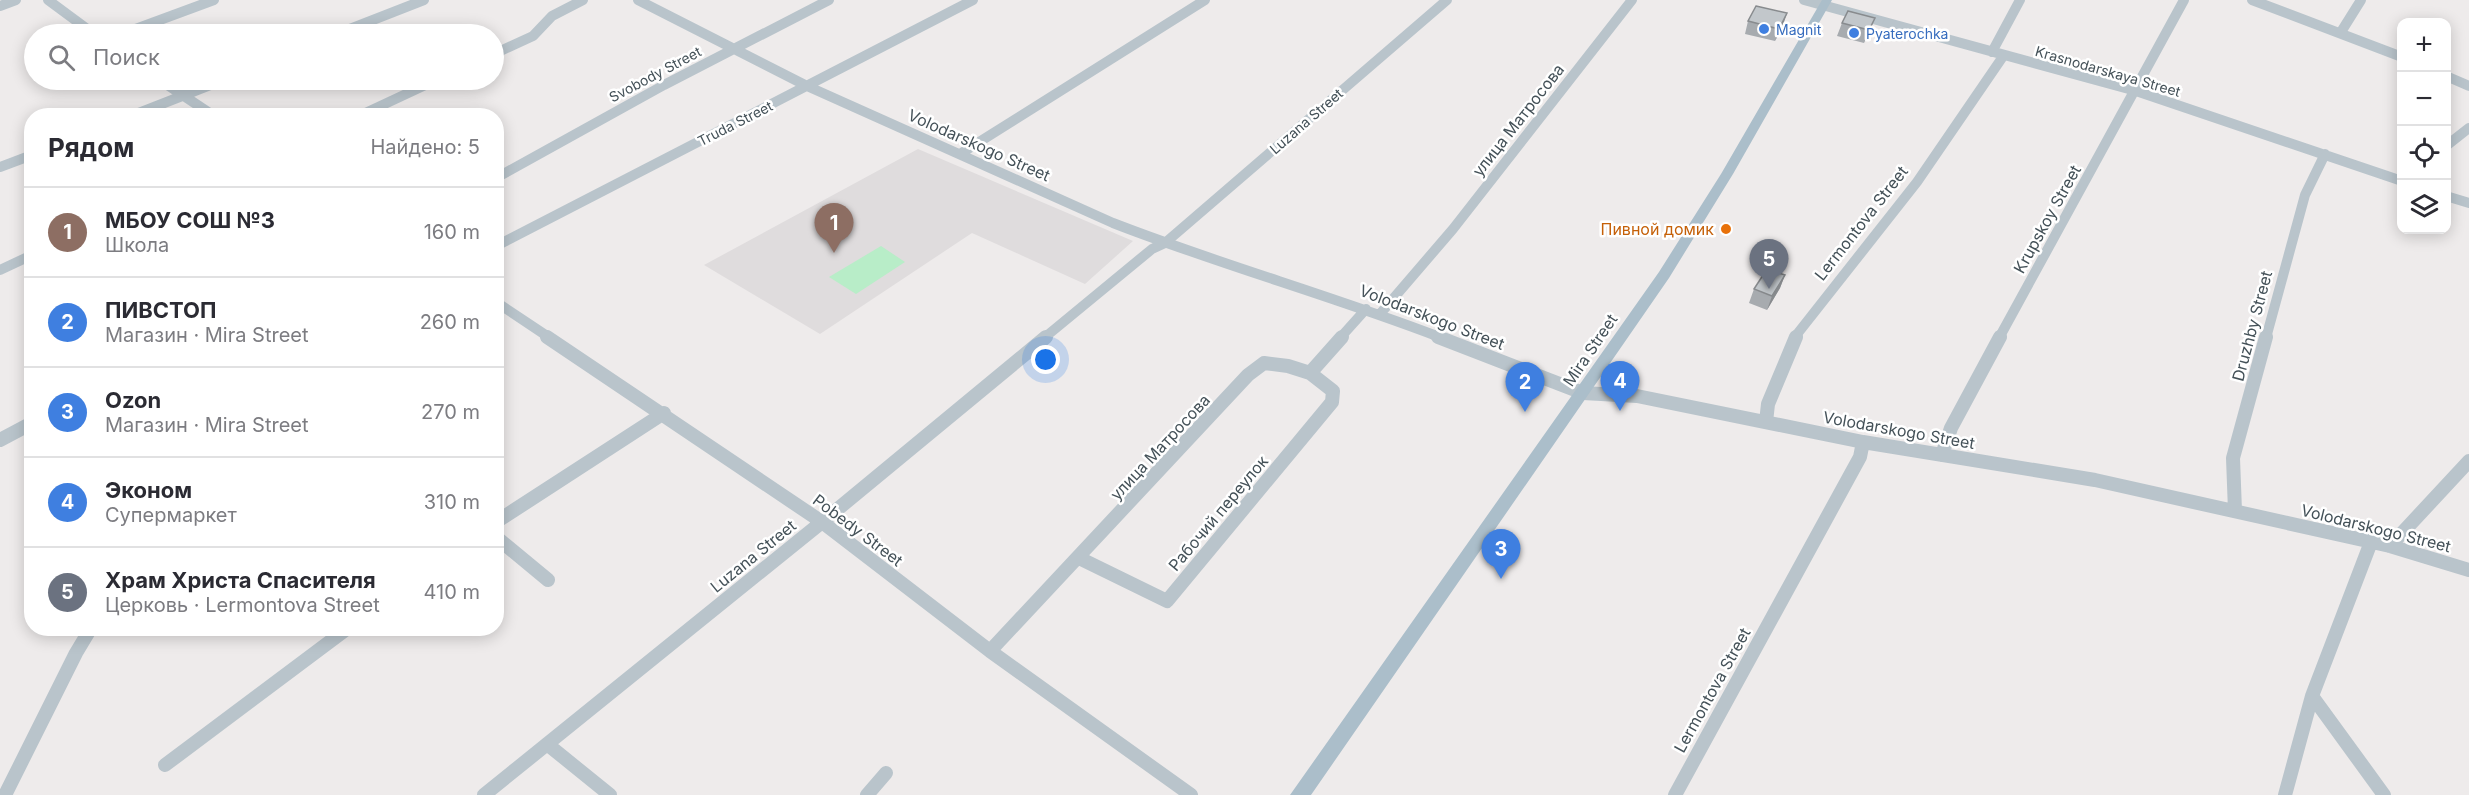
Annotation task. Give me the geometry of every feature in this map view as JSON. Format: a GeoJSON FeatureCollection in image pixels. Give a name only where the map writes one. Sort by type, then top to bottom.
{"type":"FeatureCollection","features":[{"type":"Feature","properties":{"kind":"main road","name":"Mira Street"},"geometry":{"type":"LineString","coordinates":[[1300,795],[1664,275],[1721,184],[1826,3]]}},
{"type":"Feature","properties":{"kind":"street"},"geometry":{"type":"LineString","coordinates":[[0,6],[16,0]]}},
{"type":"Feature","properties":{"kind":"street"},"geometry":{"type":"LineString","coordinates":[[48,0],[80,24]]}},
{"type":"Feature","properties":{"kind":"street"},"geometry":{"type":"LineString","coordinates":[[149,24],[214,0]]}},
{"type":"Feature","properties":{"kind":"street"},"geometry":{"type":"LineString","coordinates":[[363,24],[424,0]]}},
{"type":"Feature","properties":{"kind":"street"},"geometry":{"type":"LineString","coordinates":[[504,49],[532,36],[552,16],[584,0]]}},
{"type":"Feature","properties":{"kind":"street","name":"Svobody Street"},"geometry":{"type":"LineString","coordinates":[[504,174],[735,48],[829,0]]}},
{"type":"Feature","properties":{"kind":"street","name":"Truda Street"},"geometry":{"type":"LineString","coordinates":[[504,242],[974,0]]}},
{"type":"Feature","properties":{"kind":"street"},"geometry":{"type":"LineString","coordinates":[[960,154],[1205,0]]}},
{"type":"Feature","properties":{"kind":"street","name":"Luzana Street"},"geometry":{"type":"LineString","coordinates":[[484,795],[822,522],[1152,249],[1165,243],[1447,0]]}},
{"type":"Feature","properties":{"kind":"street","name":"улица Матросова"},"geometry":{"type":"LineString","coordinates":[[1380,314],[1453,230],[1632,0]]}},
{"type":"Feature","properties":{"kind":"street","name":"Krasnodarskaya Street"},"geometry":{"type":"LineString","coordinates":[[1804,0],[1826,3],[1992,52],[2136,91],[2399,180]]}},
{"type":"Feature","properties":{"kind":"street"},"geometry":{"type":"LineString","coordinates":[[1992,52],[2020,0]]}},
{"type":"Feature","properties":{"kind":"street","name":"Krupskoy Street"},"geometry":{"type":"LineString","coordinates":[[1942,455],[1952,428],[2053,237],[2136,91],[2184,0]]}},
{"type":"Feature","properties":{"kind":"street"},"geometry":{"type":"LineString","coordinates":[[2252,0],[2397,55]]}},
{"type":"Feature","properties":{"kind":"street"},"geometry":{"type":"LineString","coordinates":[[2341,32],[2361,0]]}},
{"type":"Feature","properties":{"kind":"street","name":"Volodarskogo Street"},"geometry":{"type":"LineString","coordinates":[[649,2],[807,86],[1113,223],[1165,243],[1380,314],[1583,393],[1636,396],[1863,442],[2095,480],[2390,546],[2469,570]]}},
{"type":"Feature","properties":{"kind":"street","name":"Lermontova Street"},"geometry":{"type":"LineString","coordinates":[[1766,422],[1768,404],[1793,340],[1917,182],[2004,55]]}},
{"type":"Feature","properties":{"kind":"street"},"geometry":{"type":"LineString","coordinates":[[2451,78],[2469,86]]}},
{"type":"Feature","properties":{"kind":"street"},"geometry":{"type":"LineString","coordinates":[[175,90],[202,108]]}},
{"type":"Feature","properties":{"kind":"street"},"geometry":{"type":"LineString","coordinates":[[151,108],[196,90]]}},
{"type":"Feature","properties":{"kind":"street"},"geometry":{"type":"LineString","coordinates":[[376,108],[415,90]]}},
{"type":"Feature","properties":{"kind":"street"},"geometry":{"type":"LineString","coordinates":[[2451,142],[2469,128]]}},
{"type":"Feature","properties":{"kind":"street","name":"Druzhby Street"},"geometry":{"type":"LineString","coordinates":[[2235,511],[2233,458],[2305,195],[2325,154]]}},
{"type":"Feature","properties":{"kind":"street"},"geometry":{"type":"LineString","coordinates":[[0,167],[24,158]]}},
{"type":"Feature","properties":{"kind":"street"},"geometry":{"type":"LineString","coordinates":[[2451,198],[2469,203]]}},
{"type":"Feature","properties":{"kind":"street"},"geometry":{"type":"LineString","coordinates":[[0,270],[24,259]]}},
{"type":"Feature","properties":{"kind":"street","name":"Pobedy Street"},"geometry":{"type":"LineString","coordinates":[[504,307],[822,522],[990,651],[1191,795]]}},
{"type":"Feature","properties":{"kind":"street"},"geometry":{"type":"LineString","coordinates":[[1310,373],[1366,309]]}},
{"type":"Feature","properties":{"kind":"street","name":"улица Матросова"},"geometry":{"type":"LineString","coordinates":[[990,651],[1248,375],[1264,363],[1288,366],[1310,373]]}},
{"type":"Feature","properties":{"kind":"street","name":"Рабочий переулок"},"geometry":{"type":"LineString","coordinates":[[1079,558],[1167,601],[1332,402],[1333,391],[1325,382],[1310,373]]}},
{"type":"Feature","properties":{"kind":"street"},"geometry":{"type":"LineString","coordinates":[[504,517],[664,414]]}},
{"type":"Feature","properties":{"kind":"street"},"geometry":{"type":"LineString","coordinates":[[0,440],[24,427]]}},
{"type":"Feature","properties":{"kind":"street","name":"Lermontova Street"},"geometry":{"type":"LineString","coordinates":[[1675,795],[1860,457],[1863,442]]}},
{"type":"Feature","properties":{"kind":"street"},"geometry":{"type":"LineString","coordinates":[[2390,546],[2469,461]]}},
{"type":"Feature","properties":{"kind":"street"},"geometry":{"type":"LineString","coordinates":[[2285,795],[2312,696],[2371,542]]}},
{"type":"Feature","properties":{"kind":"street"},"geometry":{"type":"LineString","coordinates":[[504,544],[548,580]]}},
{"type":"Feature","properties":{"kind":"street"},"geometry":{"type":"LineString","coordinates":[[6,795],[86,636]]}},
{"type":"Feature","properties":{"kind":"street"},"geometry":{"type":"LineString","coordinates":[[165,765],[337,636]]}},
{"type":"Feature","properties":{"kind":"street"},"geometry":{"type":"LineString","coordinates":[[2312,696],[2384,795]]}},
{"type":"Feature","properties":{"kind":"street"},"geometry":{"type":"LineString","coordinates":[[546,744],[610,795]]}},
{"type":"Feature","properties":{"kind":"street"},"geometry":{"type":"LineString","coordinates":[[867,795],[886,773]]}},
{"type":"Feature","properties":{"kind":"shaded area"},"geometry":{"type":"Polygon","coordinates":[[[918,149],[1133,241],[1085,284],[972,233],[820,334],[704,265],[918,149]]]}},
{"type":"Feature","properties":{"kind":"green space"},"geometry":{"type":"Polygon","coordinates":[[[881,246],[905,262],[856,294],[829,277],[881,246]]]}},
{"type":"Feature","properties":{"kind":"building"},"geometry":{"type":"Polygon","coordinates":[[[1756,6],[1787,13],[1779,29],[1748,21],[1756,6]]]}},
{"type":"Feature","properties":{"kind":"building"},"geometry":{"type":"Polygon","coordinates":[[[1848,11],[1875,18],[1869,30],[1842,23],[1848,11]]]}},
{"type":"Feature","properties":{"kind":"building"},"geometry":{"type":"Polygon","coordinates":[[[1767,269],[1785,275],[1772,296],[1754,289],[1767,269]]]}},
{"type":"Feature","properties":{"kind":"place","name":"Magnit"},"geometry":{"type":"Point","coordinates":[1764,29]}},
{"type":"Feature","properties":{"kind":"place","name":"Pyaterochka"},"geometry":{"type":"Point","coordinates":[1854,33]}},
{"type":"Feature","properties":{"kind":"place","name":"Пивной домик"},"geometry":{"type":"Point","coordinates":[1726,229]}},
{"type":"Feature","properties":{"kind":"place","name":"МБОУ СОШ №3"},"geometry":{"type":"Point","coordinates":[834,253]}},
{"type":"Feature","properties":{"kind":"place","name":"Храм Христа Спасителя"},"geometry":{"type":"Point","coordinates":[1769,289]}},
{"type":"Feature","properties":{"kind":"place","name":"Эконом"},"geometry":{"type":"Point","coordinates":[1620,411]}},
{"type":"Feature","properties":{"kind":"place","name":"ПИВСТОП"},"geometry":{"type":"Point","coordinates":[1525,412]}},
{"type":"Feature","properties":{"kind":"place","name":"Ozon"},"geometry":{"type":"Point","coordinates":[1501,579]}}]}
